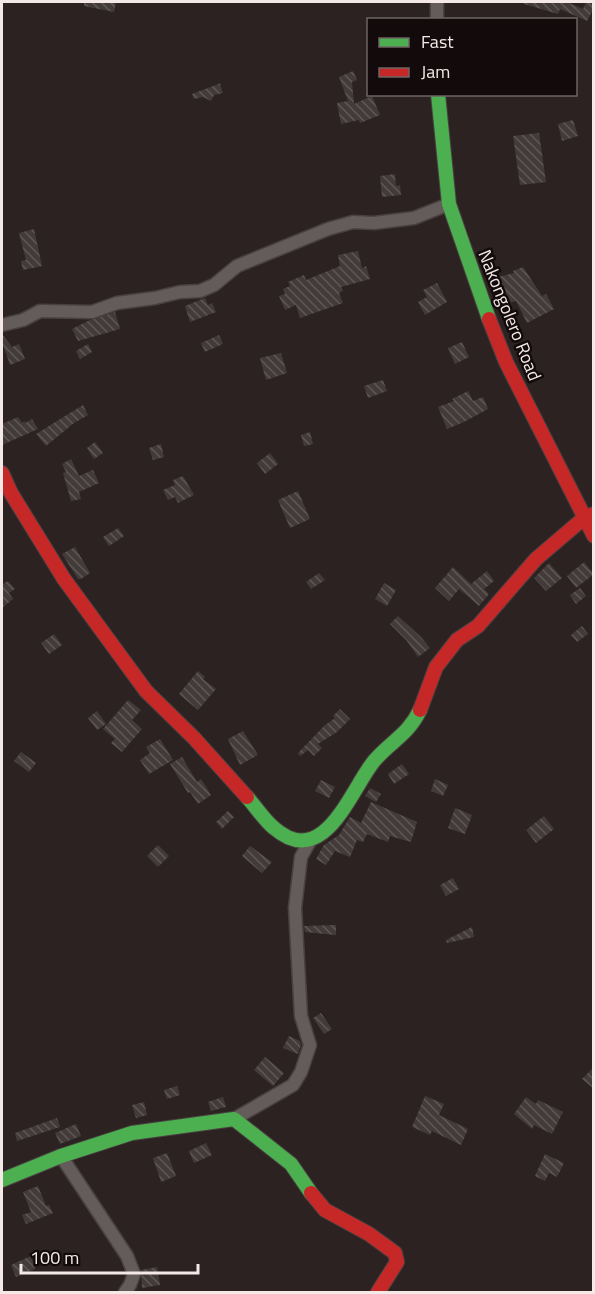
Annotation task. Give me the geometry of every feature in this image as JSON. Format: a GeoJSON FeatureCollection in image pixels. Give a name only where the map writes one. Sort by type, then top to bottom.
{"type":"FeatureCollection","features":[{"type":"Feature","properties":{"kind":"street"},"geometry":{"type":"LineString","coordinates":[[436,18],[437,2]]}},
{"type":"Feature","properties":{"kind":"street","name":"Nakongolero Road"},"geometry":{"type":"LineString","coordinates":[[438,96],[449,204],[482,299],[506,362],[589,516],[594,536]]}},
{"type":"Feature","properties":{"kind":"street"},"geometry":{"type":"LineString","coordinates":[[2,325],[23,320],[40,311],[92,312],[117,303],[180,292],[200,291],[214,285],[237,266],[328,229],[353,222],[374,223],[414,218],[449,204]]}},
{"type":"Feature","properties":{"kind":"street"},"geometry":{"type":"LineString","coordinates":[[2,473],[11,493],[64,579],[146,691],[194,738],[275,829],[297,841],[310,841]]}},
{"type":"Feature","properties":{"kind":"street"},"geometry":{"type":"LineString","coordinates":[[2,1180],[62,1156],[132,1133],[234,1119],[293,1085],[301,1072],[310,1045],[301,1016],[295,908],[301,857],[310,841],[330,828],[375,760],[412,726],[436,667],[458,640],[478,626],[536,559],[589,516]]}},
{"type":"Feature","properties":{"kind":"street"},"geometry":{"type":"LineString","coordinates":[[234,1119],[291,1164],[325,1210],[369,1234],[395,1253],[396,1262],[378,1293]]}},
{"type":"Feature","properties":{"kind":"street"},"geometry":{"type":"LineString","coordinates":[[62,1156],[127,1256],[134,1274],[125,1293]]}},
{"type":"Feature","properties":{"kind":"building"},"geometry":{"type":"Polygon","coordinates":[[[84,2],[116,2],[114,12],[84,6],[84,2]]]}},
{"type":"Feature","properties":{"kind":"building"},"geometry":{"type":"Polygon","coordinates":[[[524,2],[567,2],[583,9],[586,2],[594,2],[594,8],[587,21],[560,9],[558,14],[524,4],[524,2]]]}},
{"type":"Feature","properties":{"kind":"building"},"geometry":{"type":"Polygon","coordinates":[[[353,71],[357,80],[352,82],[354,104],[372,96],[380,115],[360,123],[359,120],[341,124],[337,103],[348,101],[339,77],[353,71]]]}},
{"type":"Feature","properties":{"kind":"building"},"geometry":{"type":"Polygon","coordinates":[[[221,83],[223,93],[214,95],[211,101],[203,97],[194,99],[192,94],[221,83]]]}},
{"type":"Feature","properties":{"kind":"building"},"geometry":{"type":"Polygon","coordinates":[[[573,120],[578,136],[562,141],[558,124],[573,120]]]}},
{"type":"Feature","properties":{"kind":"building"},"geometry":{"type":"Polygon","coordinates":[[[539,133],[546,182],[520,185],[513,136],[539,133]]]}},
{"type":"Feature","properties":{"kind":"building"},"geometry":{"type":"Polygon","coordinates":[[[395,174],[396,186],[400,185],[401,195],[382,197],[380,176],[395,174]]]}},
{"type":"Feature","properties":{"kind":"building"},"geometry":{"type":"Polygon","coordinates":[[[34,229],[42,266],[23,270],[21,261],[26,260],[19,233],[34,229]]]}},
{"type":"Feature","properties":{"kind":"building"},"geometry":{"type":"Polygon","coordinates":[[[358,251],[362,268],[366,266],[370,279],[341,287],[343,291],[339,293],[343,303],[300,318],[296,305],[285,310],[279,296],[285,294],[283,289],[290,286],[288,282],[304,275],[306,280],[340,266],[338,255],[358,251]]]}},
{"type":"Feature","properties":{"kind":"building"},"geometry":{"type":"Polygon","coordinates":[[[523,267],[542,296],[546,294],[554,309],[527,323],[516,301],[505,304],[498,277],[514,273],[513,271],[523,267]]]}},
{"type":"Feature","properties":{"kind":"building"},"geometry":{"type":"Polygon","coordinates":[[[437,283],[447,302],[425,315],[418,302],[427,297],[423,290],[437,283]]]}},
{"type":"Feature","properties":{"kind":"building"},"geometry":{"type":"Polygon","coordinates":[[[205,298],[208,305],[212,303],[216,312],[190,322],[185,306],[205,298]]]}},
{"type":"Feature","properties":{"kind":"building"},"geometry":{"type":"Polygon","coordinates":[[[115,312],[120,329],[78,341],[72,329],[115,312]]]}},
{"type":"Feature","properties":{"kind":"building"},"geometry":{"type":"Polygon","coordinates":[[[2,334],[12,347],[19,344],[25,359],[10,365],[2,342],[2,334]]]}},
{"type":"Feature","properties":{"kind":"building"},"geometry":{"type":"Polygon","coordinates":[[[219,335],[223,344],[205,352],[201,343],[219,335]]]}},
{"type":"Feature","properties":{"kind":"building"},"geometry":{"type":"Polygon","coordinates":[[[462,342],[469,357],[455,364],[448,348],[462,342]]]}},
{"type":"Feature","properties":{"kind":"building"},"geometry":{"type":"Polygon","coordinates":[[[88,344],[92,352],[80,359],[76,351],[88,344]]]}},
{"type":"Feature","properties":{"kind":"building"},"geometry":{"type":"Polygon","coordinates":[[[281,353],[287,373],[266,380],[260,358],[281,353]]]}},
{"type":"Feature","properties":{"kind":"building"},"geometry":{"type":"Polygon","coordinates":[[[383,380],[387,391],[368,398],[364,386],[383,380]]]}},
{"type":"Feature","properties":{"kind":"building"},"geometry":{"type":"Polygon","coordinates":[[[468,391],[473,401],[483,397],[488,409],[447,429],[438,407],[454,401],[452,399],[468,391]]]}},
{"type":"Feature","properties":{"kind":"building"},"geometry":{"type":"Polygon","coordinates":[[[83,405],[88,415],[74,423],[46,446],[36,434],[83,405]]]}},
{"type":"Feature","properties":{"kind":"building"},"geometry":{"type":"Polygon","coordinates":[[[18,417],[22,423],[32,419],[38,429],[2,445],[2,424],[18,417]]]}},
{"type":"Feature","properties":{"kind":"building"},"geometry":{"type":"Polygon","coordinates":[[[310,432],[313,444],[304,446],[301,435],[310,432]]]}},
{"type":"Feature","properties":{"kind":"building"},"geometry":{"type":"Polygon","coordinates":[[[95,442],[103,453],[94,459],[87,448],[95,442]]]}},
{"type":"Feature","properties":{"kind":"building"},"geometry":{"type":"Polygon","coordinates":[[[161,444],[164,457],[153,460],[149,448],[161,444]]]}},
{"type":"Feature","properties":{"kind":"building"},"geometry":{"type":"Polygon","coordinates":[[[270,453],[278,464],[265,474],[257,463],[270,453]]]}},
{"type":"Feature","properties":{"kind":"building"},"geometry":{"type":"Polygon","coordinates":[[[71,459],[79,476],[93,470],[99,483],[79,492],[81,499],[71,501],[63,473],[66,472],[62,464],[71,459]]]}},
{"type":"Feature","properties":{"kind":"building"},"geometry":{"type":"Polygon","coordinates":[[[183,476],[194,495],[178,503],[175,497],[168,500],[163,490],[175,485],[173,480],[183,476]]]}},
{"type":"Feature","properties":{"kind":"building"},"geometry":{"type":"Polygon","coordinates":[[[298,491],[310,519],[290,528],[278,500],[298,491]]]}},
{"type":"Feature","properties":{"kind":"building"},"geometry":{"type":"Polygon","coordinates":[[[118,528],[124,536],[109,546],[103,537],[118,528]]]}},
{"type":"Feature","properties":{"kind":"building"},"geometry":{"type":"Polygon","coordinates":[[[75,547],[90,573],[81,579],[78,579],[62,554],[75,547]]]}},
{"type":"Feature","properties":{"kind":"building"},"geometry":{"type":"Polygon","coordinates":[[[584,562],[594,574],[576,588],[567,576],[584,562]]]}},
{"type":"Feature","properties":{"kind":"building"},"geometry":{"type":"Polygon","coordinates":[[[549,563],[562,578],[546,591],[534,578],[549,563]]]}},
{"type":"Feature","properties":{"kind":"building"},"geometry":{"type":"Polygon","coordinates":[[[453,567],[471,584],[487,571],[494,581],[484,589],[489,594],[479,606],[459,589],[449,601],[435,588],[453,567]]]}},
{"type":"Feature","properties":{"kind":"building"},"geometry":{"type":"Polygon","coordinates":[[[319,573],[325,580],[311,589],[306,582],[319,573]]]}},
{"type":"Feature","properties":{"kind":"building"},"geometry":{"type":"Polygon","coordinates":[[[8,581],[15,589],[9,593],[13,599],[2,608],[2,583],[8,581]]]}},
{"type":"Feature","properties":{"kind":"building"},"geometry":{"type":"Polygon","coordinates":[[[384,583],[396,590],[387,606],[375,599],[384,583]]]}},
{"type":"Feature","properties":{"kind":"building"},"geometry":{"type":"Polygon","coordinates":[[[580,588],[586,596],[576,604],[570,595],[580,588]]]}},
{"type":"Feature","properties":{"kind":"building"},"geometry":{"type":"Polygon","coordinates":[[[398,616],[430,648],[418,657],[407,641],[390,624],[398,616]]]}},
{"type":"Feature","properties":{"kind":"building"},"geometry":{"type":"Polygon","coordinates":[[[582,626],[588,634],[577,642],[571,635],[582,626]]]}},
{"type":"Feature","properties":{"kind":"building"},"geometry":{"type":"Polygon","coordinates":[[[54,634],[62,645],[49,654],[41,643],[54,634]]]}},
{"type":"Feature","properties":{"kind":"building"},"geometry":{"type":"Polygon","coordinates":[[[198,671],[205,677],[203,679],[216,689],[198,710],[179,694],[198,671]]]}},
{"type":"Feature","properties":{"kind":"building"},"geometry":{"type":"Polygon","coordinates":[[[128,700],[141,710],[132,720],[142,729],[122,752],[111,743],[115,739],[103,729],[128,700]]]}},
{"type":"Feature","properties":{"kind":"building"},"geometry":{"type":"Polygon","coordinates":[[[340,709],[350,719],[337,732],[318,744],[322,748],[314,756],[308,750],[300,756],[298,753],[335,718],[333,716],[340,709]]]}},
{"type":"Feature","properties":{"kind":"building"},"geometry":{"type":"Polygon","coordinates":[[[97,711],[106,724],[97,730],[88,718],[97,711]]]}},
{"type":"Feature","properties":{"kind":"building"},"geometry":{"type":"Polygon","coordinates":[[[243,731],[258,755],[240,765],[228,739],[243,731]]]}},
{"type":"Feature","properties":{"kind":"building"},"geometry":{"type":"Polygon","coordinates":[[[160,739],[173,760],[149,774],[140,760],[150,753],[146,747],[160,739]]]}},
{"type":"Feature","properties":{"kind":"building"},"geometry":{"type":"Polygon","coordinates":[[[21,752],[36,763],[29,772],[14,761],[21,752]]]}},
{"type":"Feature","properties":{"kind":"building"},"geometry":{"type":"Polygon","coordinates":[[[182,757],[197,782],[201,779],[211,795],[198,804],[190,792],[188,793],[170,764],[182,757]]]}},
{"type":"Feature","properties":{"kind":"building"},"geometry":{"type":"Polygon","coordinates":[[[402,764],[409,774],[394,784],[388,774],[402,764]]]}},
{"type":"Feature","properties":{"kind":"building"},"geometry":{"type":"Polygon","coordinates":[[[435,779],[448,785],[443,796],[431,791],[435,779]]]}},
{"type":"Feature","properties":{"kind":"building"},"geometry":{"type":"Polygon","coordinates":[[[321,780],[335,787],[329,798],[315,791],[321,780]]]}},
{"type":"Feature","properties":{"kind":"building"},"geometry":{"type":"Polygon","coordinates":[[[370,788],[381,794],[376,802],[365,796],[370,788]]]}},
{"type":"Feature","properties":{"kind":"building"},"geometry":{"type":"Polygon","coordinates":[[[371,802],[417,822],[411,842],[390,836],[388,842],[367,834],[363,842],[357,840],[350,857],[335,851],[326,865],[316,859],[324,845],[339,835],[350,817],[361,823],[371,802]]]}},
{"type":"Feature","properties":{"kind":"building"},"geometry":{"type":"Polygon","coordinates":[[[455,808],[472,815],[465,834],[448,828],[455,808]]]}},
{"type":"Feature","properties":{"kind":"building"},"geometry":{"type":"Polygon","coordinates":[[[228,811],[234,817],[222,829],[216,822],[228,811]]]}},
{"type":"Feature","properties":{"kind":"building"},"geometry":{"type":"Polygon","coordinates":[[[544,816],[554,829],[536,843],[526,830],[544,816]]]}},
{"type":"Feature","properties":{"kind":"building"},"geometry":{"type":"Polygon","coordinates":[[[158,845],[169,856],[158,867],[147,856],[158,845]]]}},
{"type":"Feature","properties":{"kind":"building"},"geometry":{"type":"Polygon","coordinates":[[[250,846],[272,862],[262,873],[242,856],[250,846]]]}},
{"type":"Feature","properties":{"kind":"building"},"geometry":{"type":"Polygon","coordinates":[[[453,878],[459,889],[446,896],[440,885],[453,878]]]}},
{"type":"Feature","properties":{"kind":"building"},"geometry":{"type":"Polygon","coordinates":[[[336,925],[336,935],[305,932],[304,926],[336,925]]]}},
{"type":"Feature","properties":{"kind":"building"},"geometry":{"type":"Polygon","coordinates":[[[472,927],[474,937],[447,943],[446,940],[472,927]]]}},
{"type":"Feature","properties":{"kind":"building"},"geometry":{"type":"Polygon","coordinates":[[[321,1013],[332,1029],[324,1034],[313,1018],[321,1013]]]}},
{"type":"Feature","properties":{"kind":"building"},"geometry":{"type":"Polygon","coordinates":[[[289,1036],[300,1041],[298,1054],[283,1048],[289,1036]]]}},
{"type":"Feature","properties":{"kind":"building"},"geometry":{"type":"Polygon","coordinates":[[[265,1057],[284,1073],[273,1086],[254,1070],[265,1057]]]}},
{"type":"Feature","properties":{"kind":"building"},"geometry":{"type":"Polygon","coordinates":[[[594,1067],[594,1089],[582,1079],[594,1067]]]}},
{"type":"Feature","properties":{"kind":"building"},"geometry":{"type":"Polygon","coordinates":[[[177,1086],[180,1095],[167,1099],[164,1090],[177,1086]]]}},
{"type":"Feature","properties":{"kind":"building"},"geometry":{"type":"Polygon","coordinates":[[[425,1096],[444,1104],[439,1115],[468,1129],[461,1145],[432,1131],[430,1135],[412,1127],[425,1096]]]}},
{"type":"Feature","properties":{"kind":"building"},"geometry":{"type":"Polygon","coordinates":[[[223,1097],[226,1107],[211,1111],[208,1102],[223,1097]]]}},
{"type":"Feature","properties":{"kind":"building"},"geometry":{"type":"Polygon","coordinates":[[[526,1097],[536,1104],[538,1100],[563,1112],[552,1134],[534,1125],[532,1129],[514,1114],[526,1097]]]}},
{"type":"Feature","properties":{"kind":"building"},"geometry":{"type":"Polygon","coordinates":[[[144,1102],[147,1115],[136,1118],[132,1105],[144,1102]]]}},
{"type":"Feature","properties":{"kind":"building"},"geometry":{"type":"Polygon","coordinates":[[[57,1118],[60,1127],[17,1141],[15,1133],[57,1118]]]}},
{"type":"Feature","properties":{"kind":"building"},"geometry":{"type":"Polygon","coordinates":[[[76,1124],[81,1136],[60,1144],[55,1133],[76,1124]]]}},
{"type":"Feature","properties":{"kind":"building"},"geometry":{"type":"Polygon","coordinates":[[[206,1143],[212,1155],[194,1163],[189,1151],[206,1143]]]}},
{"type":"Feature","properties":{"kind":"building"},"geometry":{"type":"Polygon","coordinates":[[[167,1153],[176,1176],[161,1182],[153,1158],[167,1153]]]}},
{"type":"Feature","properties":{"kind":"building"},"geometry":{"type":"Polygon","coordinates":[[[545,1154],[564,1163],[557,1177],[549,1173],[545,1181],[535,1176],[545,1154]]]}},
{"type":"Feature","properties":{"kind":"building"},"geometry":{"type":"Polygon","coordinates":[[[38,1186],[46,1206],[49,1205],[53,1213],[26,1224],[22,1215],[31,1212],[23,1192],[38,1186]]]}},
{"type":"Feature","properties":{"kind":"building"},"geometry":{"type":"Polygon","coordinates":[[[31,1256],[35,1269],[16,1277],[11,1265],[31,1256]]]}},
{"type":"Feature","properties":{"kind":"building"},"geometry":{"type":"Polygon","coordinates":[[[157,1267],[160,1285],[142,1288],[141,1270],[157,1267]]]}},
{"type":"Feature","properties":{"kind":"traffic: fast"},"geometry":{"type":"LineString","coordinates":[[438,96],[449,204],[489,319]]}},
{"type":"Feature","properties":{"kind":"traffic: fast"},"geometry":{"type":"LineString","coordinates":[[247,797],[270,825],[292,839],[307,840],[321,834],[345,807],[374,761],[405,732],[420,710]]}},
{"type":"Feature","properties":{"kind":"traffic: fast"},"geometry":{"type":"LineString","coordinates":[[2,1180],[61,1156],[132,1133],[234,1119],[291,1164],[311,1193]]}},
{"type":"Feature","properties":{"kind":"traffic: jam"},"geometry":{"type":"LineString","coordinates":[[489,319],[506,362],[594,536]]}},
{"type":"Feature","properties":{"kind":"traffic: jam"},"geometry":{"type":"LineString","coordinates":[[2,473],[11,493],[64,579],[146,691],[194,738],[247,797]]}},
{"type":"Feature","properties":{"kind":"traffic: jam"},"geometry":{"type":"LineString","coordinates":[[420,710],[436,667],[457,640],[478,626],[536,559],[584,518],[594,514]]}},
{"type":"Feature","properties":{"kind":"traffic: jam"},"geometry":{"type":"LineString","coordinates":[[311,1193],[325,1210],[369,1234],[395,1253],[397,1262],[378,1292]]}}]}
